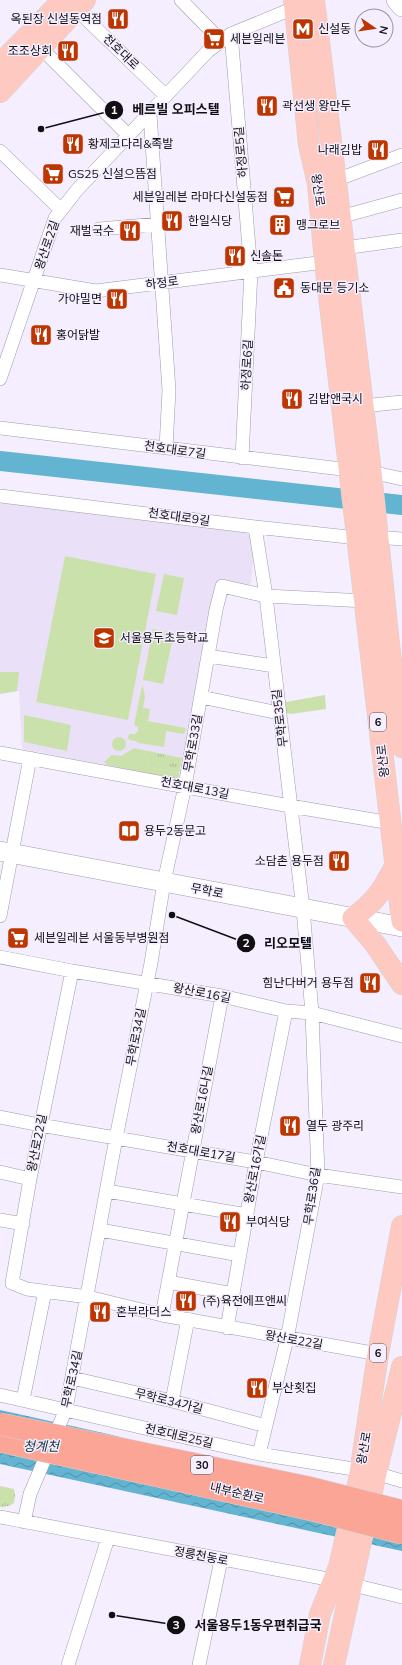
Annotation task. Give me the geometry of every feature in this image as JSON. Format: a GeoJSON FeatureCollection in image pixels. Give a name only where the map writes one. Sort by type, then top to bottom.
{"type":"FeatureCollection","features":[{"type":"Feature","properties":{"kind":"highway"},"geometry":{"type":"LineString","coordinates":[[0,1420],[38,1440]]}},
{"type":"Feature","properties":{"kind":"highway","name":"내부순환로"},"geometry":{"type":"LineString","coordinates":[[0,1424],[38,1440],[402,1533]]}},
{"type":"Feature","properties":{"kind":"highway"},"geometry":{"type":"LineString","coordinates":[[0,1445],[38,1440]]}},
{"type":"Feature","properties":{"kind":"highway","name":"내부순환로"},"geometry":{"type":"LineString","coordinates":[[0,1441],[38,1440],[306,1487],[402,1511]]}},
{"type":"Feature","properties":{"kind":"main road","name":"왕산로"},"geometry":{"type":"LineString","coordinates":[[314,0],[371,475]]}},
{"type":"Feature","properties":{"kind":"main road"},"geometry":{"type":"LineString","coordinates":[[396,0],[402,7]]}},
{"type":"Feature","properties":{"kind":"main road"},"geometry":{"type":"LineString","coordinates":[[0,92],[41,48],[75,3]]}},
{"type":"Feature","properties":{"kind":"main road"},"geometry":{"type":"LineString","coordinates":[[0,64],[75,3]]}},
{"type":"Feature","properties":{"kind":"main road","name":"왕산로"},"geometry":{"type":"LineString","coordinates":[[294,4],[309,145],[318,184],[350,473]]}},
{"type":"Feature","properties":{"kind":"main road","name":"6"},"geometry":{"type":"LineString","coordinates":[[350,473],[367,531]]}},
{"type":"Feature","properties":{"kind":"main road","name":"6"},"geometry":{"type":"LineString","coordinates":[[367,531],[371,475]]}},
{"type":"Feature","properties":{"kind":"main road","name":"왕산로"},"geometry":{"type":"LineString","coordinates":[[367,531],[366,601],[402,921]]}},
{"type":"Feature","properties":{"kind":"main road","name":"왕산로"},"geometry":{"type":"LineString","coordinates":[[367,531],[395,643],[402,747]]}},
{"type":"Feature","properties":{"kind":"main road","name":"무학로"},"geometry":{"type":"LineString","coordinates":[[6,852],[402,927]]}},
{"type":"Feature","properties":{"kind":"main road"},"geometry":{"type":"LineString","coordinates":[[395,866],[385,886],[371,904],[353,918],[375,944],[402,984]]}},
{"type":"Feature","properties":{"kind":"main road","name":"왕산로"},"geometry":{"type":"LineString","coordinates":[[367,1477],[378,1354],[402,1226]]}},
{"type":"Feature","properties":{"kind":"main road","name":"왕산로"},"geometry":{"type":"LineString","coordinates":[[334,1665],[345,1576],[367,1477],[402,1367]]}},
{"type":"Feature","properties":{"kind":"main road","name":"왕산로"},"geometry":{"type":"LineString","coordinates":[[310,1665],[320,1614],[345,1576]]}},
{"type":"Feature","properties":{"kind":"street"},"geometry":{"type":"LineString","coordinates":[[181,0],[226,37]]}},
{"type":"Feature","properties":{"kind":"street","name":"천호대로"},"geometry":{"type":"LineString","coordinates":[[75,3],[166,96]]}},
{"type":"Feature","properties":{"kind":"street","name":"왕산로2길"},"geometry":{"type":"LineString","coordinates":[[0,378],[55,218],[61,210],[77,190],[208,51],[226,37],[294,4]]}},
{"type":"Feature","properties":{"kind":"street","name":"하정로5길"},"geometry":{"type":"LineString","coordinates":[[226,37],[251,271]]}},
{"type":"Feature","properties":{"kind":"street"},"geometry":{"type":"LineString","coordinates":[[41,48],[129,136]]}},
{"type":"Feature","properties":{"kind":"street"},"geometry":{"type":"LineString","coordinates":[[150,114],[169,390],[166,448]]}},
{"type":"Feature","properties":{"kind":"street"},"geometry":{"type":"LineString","coordinates":[[0,151],[61,210]]}},
{"type":"Feature","properties":{"kind":"street","name":"왕산로"},"geometry":{"type":"LineString","coordinates":[[336,180],[402,155]]}},
{"type":"Feature","properties":{"kind":"street","name":"왕산로"},"geometry":{"type":"LineString","coordinates":[[340,217],[402,200]]}},
{"type":"Feature","properties":{"kind":"street"},"geometry":{"type":"LineString","coordinates":[[99,229],[158,224]]}},
{"type":"Feature","properties":{"kind":"street"},"geometry":{"type":"LineString","coordinates":[[344,248],[402,240]]}},
{"type":"Feature","properties":{"kind":"street","name":"하정로"},"geometry":{"type":"LineString","coordinates":[[0,275],[34,282],[96,291],[326,262]]}},
{"type":"Feature","properties":{"kind":"street","name":"하정로6길"},"geometry":{"type":"LineString","coordinates":[[242,458],[251,271]]}},
{"type":"Feature","properties":{"kind":"street"},"geometry":{"type":"LineString","coordinates":[[363,406],[402,402]]}},
{"type":"Feature","properties":{"kind":"street","name":"천호대로7길"},"geometry":{"type":"LineString","coordinates":[[0,428],[166,448],[350,473]]}},
{"type":"Feature","properties":{"kind":"street"},"geometry":{"type":"LineString","coordinates":[[371,475],[402,479]]}},
{"type":"Feature","properties":{"kind":"street","name":"천호대로9길"},"geometry":{"type":"LineString","coordinates":[[0,496],[255,527],[367,531],[402,540]]}},
{"type":"Feature","properties":{"kind":"street","name":"무학로35길"},"geometry":{"type":"LineString","coordinates":[[255,527],[266,596],[303,909]]}},
{"type":"Feature","properties":{"kind":"street","name":"무학로33길"},"geometry":{"type":"LineString","coordinates":[[164,882],[185,786],[222,586],[266,596]]}},
{"type":"Feature","properties":{"kind":"street"},"geometry":{"type":"LineString","coordinates":[[266,596],[366,601]]}},
{"type":"Feature","properties":{"kind":"street"},"geometry":{"type":"LineString","coordinates":[[208,656],[274,666]]}},
{"type":"Feature","properties":{"kind":"street","name":"무학로33길"},"geometry":{"type":"LineString","coordinates":[[201,697],[279,713]]}},
{"type":"Feature","properties":{"kind":"street","name":"천호대로13길"},"geometry":{"type":"LineString","coordinates":[[0,753],[390,823]]}},
{"type":"Feature","properties":{"kind":"street"},"geometry":{"type":"LineString","coordinates":[[0,916],[6,852],[30,758]]}},
{"type":"Feature","properties":{"kind":"street","name":"무학로34길"},"geometry":{"type":"LineString","coordinates":[[24,1522],[30,1494],[65,1413],[88,1297],[116,1138],[147,982],[164,882]]}},
{"type":"Feature","properties":{"kind":"street","name":"무학로36길"},"geometry":{"type":"LineString","coordinates":[[259,1454],[287,1339],[318,1175],[312,1013],[303,909]]}},
{"type":"Feature","properties":{"kind":"street","name":"왕산로16길"},"geometry":{"type":"LineString","coordinates":[[0,957],[72,971],[147,982],[222,996],[286,1011],[312,1013],[402,1036]]}},
{"type":"Feature","properties":{"kind":"street","name":"왕산로22길"},"geometry":{"type":"LineString","coordinates":[[72,971],[40,1125],[12,1283],[26,1289],[88,1297],[162,1315],[227,1328],[378,1354]]}},
{"type":"Feature","properties":{"kind":"street","name":"왕산로16나길"},"geometry":{"type":"LineString","coordinates":[[162,1315],[222,996]]}},
{"type":"Feature","properties":{"kind":"street","name":"왕산로16가길"},"geometry":{"type":"LineString","coordinates":[[227,1328],[256,1162],[286,1011]]}},
{"type":"Feature","properties":{"kind":"street","name":"천호대로17길"},"geometry":{"type":"LineString","coordinates":[[0,1117],[256,1162],[318,1175],[402,1187]]}},
{"type":"Feature","properties":{"kind":"street"},"geometry":{"type":"LineString","coordinates":[[0,1172],[30,1179]]}},
{"type":"Feature","properties":{"kind":"street"},"geometry":{"type":"LineString","coordinates":[[107,1191],[247,1215]]}},
{"type":"Feature","properties":{"kind":"street"},"geometry":{"type":"LineString","coordinates":[[0,1220],[23,1224]]}},
{"type":"Feature","properties":{"kind":"street"},"geometry":{"type":"LineString","coordinates":[[100,1230],[240,1255]]}},
{"type":"Feature","properties":{"kind":"street"},"geometry":{"type":"LineString","coordinates":[[168,1282],[233,1294]]}},
{"type":"Feature","properties":{"kind":"street"},"geometry":{"type":"LineString","coordinates":[[23,1400],[45,1291]]}},
{"type":"Feature","properties":{"kind":"street"},"geometry":{"type":"LineString","coordinates":[[172,1401],[188,1319]]}},
{"type":"Feature","properties":{"kind":"street","name":"무학로34가길"},"geometry":{"type":"LineString","coordinates":[[72,1378],[172,1401],[266,1426]]}},
{"type":"Feature","properties":{"kind":"street","name":"천호대로25길"},"geometry":{"type":"LineString","coordinates":[[0,1396],[23,1400],[65,1413],[367,1477],[402,1481]]}},
{"type":"Feature","properties":{"kind":"street","name":"정릉천동로"},"geometry":{"type":"LineString","coordinates":[[0,1517],[221,1560],[345,1576],[402,1597]]}},
{"type":"Feature","properties":{"kind":"street"},"geometry":{"type":"LineString","coordinates":[[68,1665],[108,1538]]}},
{"type":"Feature","properties":{"kind":"street"},"geometry":{"type":"LineString","coordinates":[[199,1665],[221,1560]]}},
{"type":"Feature","properties":{"kind":"shaded area","name":"서울용두초등학교"},"geometry":{"type":"Polygon","coordinates":[[[0,501],[246,532],[252,539],[254,550],[251,583],[248,586],[218,583],[181,780],[22,749],[19,691],[0,694],[0,501]]]}},
{"type":"Feature","properties":{"kind":"green space"},"geometry":{"type":"Polygon","coordinates":[[[65,556],[156,574],[128,720],[36,702],[65,556]]]}},
{"type":"Feature","properties":{"kind":"green space"},"geometry":{"type":"Polygon","coordinates":[[[164,574],[184,578],[177,615],[156,611],[164,574]]]}},
{"type":"Feature","properties":{"kind":"green space"},"geometry":{"type":"Polygon","coordinates":[[[153,629],[174,633],[163,684],[143,680],[153,629]]]}},
{"type":"Feature","properties":{"kind":"green space"},"geometry":{"type":"Polygon","coordinates":[[[0,672],[19,672],[17,691],[0,694],[0,672]]]}},
{"type":"Feature","properties":{"kind":"green space"},"geometry":{"type":"Polygon","coordinates":[[[142,686],[145,697],[143,708],[150,709],[148,721],[186,728],[184,734],[166,731],[164,747],[129,740],[129,734],[135,734],[138,731],[138,727],[134,725],[142,686]]]}},
{"type":"Feature","properties":{"kind":"green space"},"geometry":{"type":"Polygon","coordinates":[[[325,695],[326,709],[291,714],[286,713],[284,706],[286,702],[325,695]]]}},
{"type":"Feature","properties":{"kind":"green space"},"geometry":{"type":"Polygon","coordinates":[[[24,715],[71,725],[67,751],[24,742],[24,715]]]}},
{"type":"Feature","properties":{"kind":"green space"},"geometry":{"type":"Polygon","coordinates":[[[116,737],[122,737],[126,741],[126,747],[122,751],[116,751],[112,747],[112,741],[116,737]]]}},
{"type":"Feature","properties":{"kind":"green space"},"geometry":{"type":"Polygon","coordinates":[[[134,748],[143,750],[153,768],[179,773],[178,779],[107,765],[104,762],[112,755],[121,756],[134,748]]]}},
{"type":"Feature","properties":{"kind":"green space"},"geometry":{"type":"Polygon","coordinates":[[[143,750],[182,758],[179,773],[153,768],[143,750]]]}},
{"type":"Feature","properties":{"kind":"green space"},"geometry":{"type":"Polygon","coordinates":[[[0,1486],[14,1489],[14,1503],[9,1506],[0,1507],[0,1486]]]}},
{"type":"Feature","properties":{"kind":"water","name":"청계천"},"geometry":{"type":"Polygon","coordinates":[[[0,1410],[108,1434],[402,1507],[402,1551],[0,1464],[0,1410]]]}},
{"type":"Feature","properties":{"kind":"waterway"},"geometry":{"type":"LineString","coordinates":[[0,461],[402,505]]}},
{"type":"Feature","properties":{"kind":"place","name":"옥된장 신설동역점"},"geometry":{"type":"Point","coordinates":[118,19]}},
{"type":"Feature","properties":{"kind":"place","name":"신설동"},"geometry":{"type":"Point","coordinates":[303,29]}},
{"type":"Feature","properties":{"kind":"place","name":"세븐일레븐"},"geometry":{"type":"Point","coordinates":[214,39]}},
{"type":"Feature","properties":{"kind":"place","name":"조조상회"},"geometry":{"type":"Point","coordinates":[68,51]}},
{"type":"Feature","properties":{"kind":"place","name":"곽선생 왕만두"},"geometry":{"type":"Point","coordinates":[267,106]}},
{"type":"Feature","properties":{"kind":"place","name":"베르빌 오피스텔"},"geometry":{"type":"Point","coordinates":[41,129]}},
{"type":"Feature","properties":{"kind":"place","name":"황제코다리&족발"},"geometry":{"type":"Point","coordinates":[73,144]}},
{"type":"Feature","properties":{"kind":"place","name":"나래김밥"},"geometry":{"type":"Point","coordinates":[378,150]}},
{"type":"Feature","properties":{"kind":"place","name":"GS25 신설으뜸점"},"geometry":{"type":"Point","coordinates":[53,174]}},
{"type":"Feature","properties":{"kind":"place","name":"세븐일레븐 라마다신설동점"},"geometry":{"type":"Point","coordinates":[284,197]}},
{"type":"Feature","properties":{"kind":"place","name":"한일식당"},"geometry":{"type":"Point","coordinates":[172,221]}},
{"type":"Feature","properties":{"kind":"place","name":"맹그로브"},"geometry":{"type":"Point","coordinates":[280,225]}},
{"type":"Feature","properties":{"kind":"place","name":"재벌국수"},"geometry":{"type":"Point","coordinates":[130,231]}},
{"type":"Feature","properties":{"kind":"place","name":"신솔돈"},"geometry":{"type":"Point","coordinates":[235,256]}},
{"type":"Feature","properties":{"kind":"place","name":"동대문 등기소"},"geometry":{"type":"Point","coordinates":[284,288]}},
{"type":"Feature","properties":{"kind":"place","name":"가야밀면"},"geometry":{"type":"Point","coordinates":[117,299]}},
{"type":"Feature","properties":{"kind":"place","name":"홍어닭발"},"geometry":{"type":"Point","coordinates":[41,335]}},
{"type":"Feature","properties":{"kind":"place","name":"김밥앤국시"},"geometry":{"type":"Point","coordinates":[292,399]}},
{"type":"Feature","properties":{"kind":"place","name":"서울용두초등학교"},"geometry":{"type":"Point","coordinates":[104,638]}},
{"type":"Feature","properties":{"kind":"place","name":"용두2동문고"},"geometry":{"type":"Point","coordinates":[129,831]}},
{"type":"Feature","properties":{"kind":"place","name":"소담촌 용두점"},"geometry":{"type":"Point","coordinates":[339,861]}},
{"type":"Feature","properties":{"kind":"place","name":"리오모텔"},"geometry":{"type":"Point","coordinates":[172,915]}},
{"type":"Feature","properties":{"kind":"place","name":"세븐일레븐 서울동부병원점"},"geometry":{"type":"Point","coordinates":[18,938]}},
{"type":"Feature","properties":{"kind":"place","name":"힘난다버거 용두점"},"geometry":{"type":"Point","coordinates":[370,983]}},
{"type":"Feature","properties":{"kind":"place","name":"열두 광주리"},"geometry":{"type":"Point","coordinates":[290,1126]}},
{"type":"Feature","properties":{"kind":"place","name":"부여식당"},"geometry":{"type":"Point","coordinates":[230,1222]}},
{"type":"Feature","properties":{"kind":"place","name":"(주)육전에프앤씨"},"geometry":{"type":"Point","coordinates":[186,1301]}},
{"type":"Feature","properties":{"kind":"place","name":"혼부라더스"},"geometry":{"type":"Point","coordinates":[100,1312]}},
{"type":"Feature","properties":{"kind":"place","name":"부산횟집"},"geometry":{"type":"Point","coordinates":[257,1388]}},
{"type":"Feature","properties":{"kind":"place","name":"서울용두1동우편취급국"},"geometry":{"type":"Point","coordinates":[112,1615]}}]}
